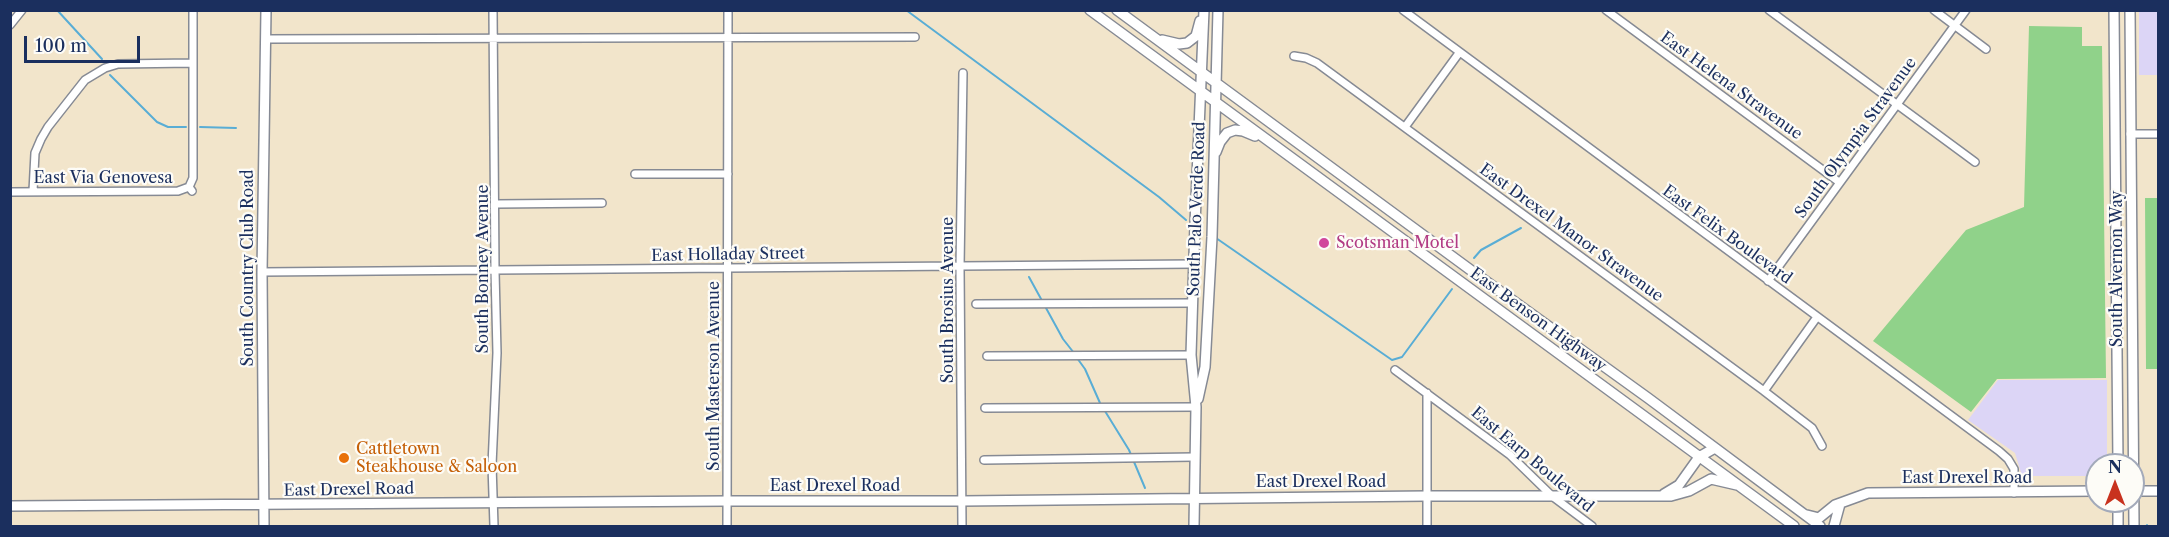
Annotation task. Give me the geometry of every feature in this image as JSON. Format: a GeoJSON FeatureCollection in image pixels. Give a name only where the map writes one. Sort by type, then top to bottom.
{"type":"FeatureCollection","features":[{"type":"Feature","properties":{"kind":"main road","name":"South Country Club Road"},"geometry":{"type":"LineString","coordinates":[[264,526],[262,272],[266,10]]}},
{"type":"Feature","properties":{"kind":"main road","name":"East Benson Highway"},"geometry":{"type":"LineString","coordinates":[[1090,10],[1794,526]]}},
{"type":"Feature","properties":{"kind":"main road","name":"East Benson Highway"},"geometry":{"type":"LineString","coordinates":[[1117,10],[1820,526]]}},
{"type":"Feature","properties":{"kind":"main road","name":"South Palo Verde Road"},"geometry":{"type":"LineString","coordinates":[[1194,526],[1196,407],[1191,355],[1203,10]]}},
{"type":"Feature","properties":{"kind":"main road"},"geometry":{"type":"LineString","coordinates":[[1152,36],[1170,43],[1187,43],[1196,36],[1203,10]]}},
{"type":"Feature","properties":{"kind":"main road","name":"South Palo Verde Road"},"geometry":{"type":"LineString","coordinates":[[1196,407],[1204,366],[1212,237],[1218,10]]}},
{"type":"Feature","properties":{"kind":"main road","name":"South Alvernon Way"},"geometry":{"type":"LineString","coordinates":[[2114,10],[2118,453]]}},
{"type":"Feature","properties":{"kind":"main road","name":"South Alvernon Way"},"geometry":{"type":"LineString","coordinates":[[2130,10],[2134,453]]}},
{"type":"Feature","properties":{"kind":"main road"},"geometry":{"type":"LineString","coordinates":[[1214,157],[1220,142],[1227,133],[1235,130],[1243,131],[1274,145]]}},
{"type":"Feature","properties":{"kind":"main road"},"geometry":{"type":"LineString","coordinates":[[1659,496],[1679,485],[1699,457],[1713,449]]}},
{"type":"Feature","properties":{"kind":"main road","name":"East Drexel Road"},"geometry":{"type":"LineString","coordinates":[[10,506],[1659,496],[1682,494],[1711,479],[1737,485]]}},
{"type":"Feature","properties":{"kind":"main road","name":"East Drexel Road"},"geometry":{"type":"LineString","coordinates":[[1802,513],[1820,518],[1834,505],[1868,493],[2085,491]]}},
{"type":"Feature","properties":{"kind":"main road"},"geometry":{"type":"LineString","coordinates":[[1834,526],[1840,504]]}},
{"type":"Feature","properties":{"kind":"street"},"geometry":{"type":"LineString","coordinates":[[10,25],[22,10]]}},
{"type":"Feature","properties":{"kind":"street"},"geometry":{"type":"LineString","coordinates":[[33,191],[35,153],[41,139],[85,80],[105,68],[118,64],[192,63],[193,10]]}},
{"type":"Feature","properties":{"kind":"street","name":"South Bonney Avenue"},"geometry":{"type":"LineString","coordinates":[[493,10],[497,354],[492,465],[494,526]]}},
{"type":"Feature","properties":{"kind":"street","name":"South Masterson Avenue"},"geometry":{"type":"LineString","coordinates":[[728,10],[728,526]]}},
{"type":"Feature","properties":{"kind":"street","name":"East Felix Boulevard"},"geometry":{"type":"LineString","coordinates":[[1403,10],[2006,456],[2014,469],[2014,493]]}},
{"type":"Feature","properties":{"kind":"street","name":"East Helena Stravenue"},"geometry":{"type":"LineString","coordinates":[[1606,10],[1839,182]]}},
{"type":"Feature","properties":{"kind":"street"},"geometry":{"type":"LineString","coordinates":[[1769,10],[1975,162]]}},
{"type":"Feature","properties":{"kind":"street"},"geometry":{"type":"LineString","coordinates":[[1934,10],[1986,49]]}},
{"type":"Feature","properties":{"kind":"street","name":"South Olympia Stravenue"},"geometry":{"type":"LineString","coordinates":[[1767,281],[1966,10]]}},
{"type":"Feature","properties":{"kind":"street"},"geometry":{"type":"LineString","coordinates":[[266,39],[915,37]]}},
{"type":"Feature","properties":{"kind":"street"},"geometry":{"type":"LineString","coordinates":[[1405,127],[1459,53]]}},
{"type":"Feature","properties":{"kind":"street","name":"East Drexel Manor Stravenue"},"geometry":{"type":"LineString","coordinates":[[1294,57],[1306,58],[1317,63],[1764,391],[1812,428],[1822,446]]}},
{"type":"Feature","properties":{"kind":"street","name":"East Via Genovesa"},"geometry":{"type":"LineString","coordinates":[[10,192],[183,191],[191,189],[193,178],[192,63]]}},
{"type":"Feature","properties":{"kind":"street","name":"South Brosius Avenue"},"geometry":{"type":"LineString","coordinates":[[962,526],[960,267],[963,73]]}},
{"type":"Feature","properties":{"kind":"street"},"geometry":{"type":"LineString","coordinates":[[2130,134],[2158,134]]}},
{"type":"Feature","properties":{"kind":"street"},"geometry":{"type":"LineString","coordinates":[[635,174],[728,174]]}},
{"type":"Feature","properties":{"kind":"street"},"geometry":{"type":"LineString","coordinates":[[496,204],[602,203]]}},
{"type":"Feature","properties":{"kind":"street","name":"East Holladay Street"},"geometry":{"type":"LineString","coordinates":[[262,272],[1194,264]]}},
{"type":"Feature","properties":{"kind":"street"},"geometry":{"type":"LineString","coordinates":[[976,304],[1192,303]]}},
{"type":"Feature","properties":{"kind":"street"},"geometry":{"type":"LineString","coordinates":[[1764,391],[1816,317]]}},
{"type":"Feature","properties":{"kind":"street"},"geometry":{"type":"LineString","coordinates":[[987,356],[1191,355]]}},
{"type":"Feature","properties":{"kind":"street","name":"East Earp Boulevard"},"geometry":{"type":"LineString","coordinates":[[1395,370],[1510,455],[1552,496],[1592,526]]}},
{"type":"Feature","properties":{"kind":"street"},"geometry":{"type":"LineString","coordinates":[[1427,393],[1427,526]]}},
{"type":"Feature","properties":{"kind":"street"},"geometry":{"type":"LineString","coordinates":[[985,408],[1196,407]]}},
{"type":"Feature","properties":{"kind":"street"},"geometry":{"type":"LineString","coordinates":[[984,460],[1194,457]]}},
{"type":"Feature","properties":{"kind":"shaded area"},"geometry":{"type":"Polygon","coordinates":[[[2139,11],[2158,11],[2158,75],[2139,75],[2139,11]]]}},
{"type":"Feature","properties":{"kind":"shaded area"},"geometry":{"type":"Polygon","coordinates":[[[1998,380],[2107,380],[2107,453],[2085,453],[2085,476],[2022,476],[2015,453],[1968,420],[1998,380]]]}},
{"type":"Feature","properties":{"kind":"green space"},"geometry":{"type":"Polygon","coordinates":[[[2029,26],[2082,27],[2082,46],[2102,46],[2106,378],[1997,379],[1971,412],[1873,341],[1966,230],[2024,207],[2029,26]]]}},
{"type":"Feature","properties":{"kind":"green space"},"geometry":{"type":"Polygon","coordinates":[[[2145,198],[2158,198],[2158,369],[2146,369],[2145,198]]]}},
{"type":"Feature","properties":{"kind":"waterway"},"geometry":{"type":"LineString","coordinates":[[57,10],[102,59]]}},
{"type":"Feature","properties":{"kind":"waterway"},"geometry":{"type":"LineString","coordinates":[[906,10],[1159,197],[1186,220]]}},
{"type":"Feature","properties":{"kind":"waterway"},"geometry":{"type":"LineString","coordinates":[[110,75],[157,122],[168,127],[186,127]]}},
{"type":"Feature","properties":{"kind":"waterway"},"geometry":{"type":"LineString","coordinates":[[200,127],[236,128]]}},
{"type":"Feature","properties":{"kind":"waterway"},"geometry":{"type":"LineString","coordinates":[[1474,258],[1481,250],[1521,228]]}},
{"type":"Feature","properties":{"kind":"waterway"},"geometry":{"type":"LineString","coordinates":[[1216,238],[1392,360],[1402,357],[1452,289]]}},
{"type":"Feature","properties":{"kind":"waterway"},"geometry":{"type":"LineString","coordinates":[[1029,277],[1063,339],[1074,353]]}},
{"type":"Feature","properties":{"kind":"waterway"},"geometry":{"type":"LineString","coordinates":[[1077,358],[1085,369],[1100,403],[1129,450],[1145,488]]}},
{"type":"Feature","properties":{"kind":"place","name":"Scotsman Motel"},"geometry":{"type":"Point","coordinates":[1324,243]}},
{"type":"Feature","properties":{"kind":"place","name":"Cattletown Steakhouse & Saloon"},"geometry":{"type":"Point","coordinates":[344,458]}}]}
